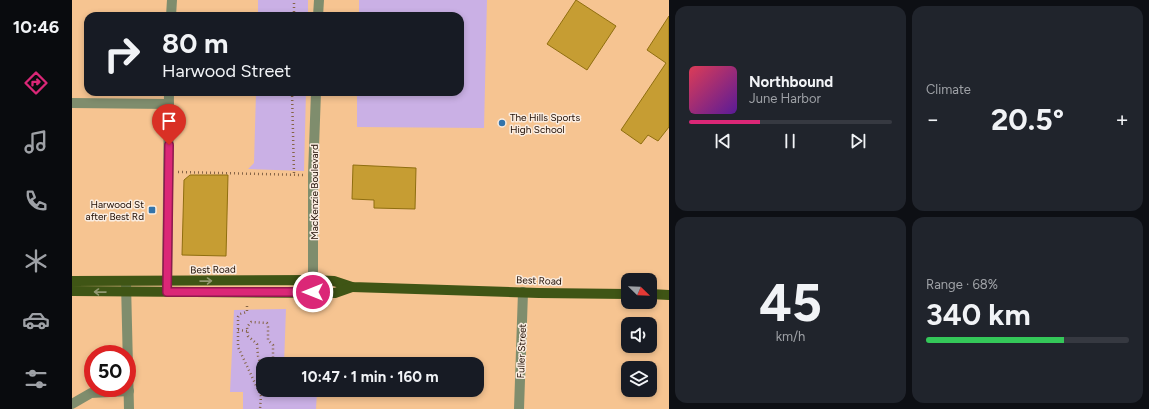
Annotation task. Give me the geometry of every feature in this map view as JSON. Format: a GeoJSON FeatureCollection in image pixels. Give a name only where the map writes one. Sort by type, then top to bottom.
{"type":"FeatureCollection","features":[{"type":"Feature","properties":{"kind":"main road","name":"Best Road"},"geometry":{"type":"LineString","coordinates":[[72,281],[313,280],[334,281],[352,287],[621,294]]}},
{"type":"Feature","properties":{"kind":"main road","name":"Best Road"},"geometry":{"type":"LineString","coordinates":[[72,291],[335,293],[352,287]]}},
{"type":"Feature","properties":{"kind":"main road"},"geometry":{"type":"LineString","coordinates":[[657,294],[669,294]]}},
{"type":"Feature","properties":{"kind":"street"},"geometry":{"type":"LineString","coordinates":[[171,12],[172,0]]}},
{"type":"Feature","properties":{"kind":"street"},"geometry":{"type":"LineString","coordinates":[[318,12],[319,0]]}},
{"type":"Feature","properties":{"kind":"street"},"geometry":{"type":"LineString","coordinates":[[167,292],[169,96]]}},
{"type":"Feature","properties":{"kind":"street","name":"MacKenzie Boulevard"},"geometry":{"type":"LineString","coordinates":[[313,292],[313,175],[316,96]]}},
{"type":"Feature","properties":{"kind":"street"},"geometry":{"type":"LineString","coordinates":[[72,103],[169,104]]}},
{"type":"Feature","properties":{"kind":"street"},"geometry":{"type":"LineString","coordinates":[[126,281],[127,345]]}},
{"type":"Feature","properties":{"kind":"street","name":"Fuller Street"},"geometry":{"type":"LineString","coordinates":[[519,409],[523,292]]}},
{"type":"Feature","properties":{"kind":"street"},"geometry":{"type":"LineString","coordinates":[[72,404],[85,397]]}},
{"type":"Feature","properties":{"kind":"street"},"geometry":{"type":"LineString","coordinates":[[129,397],[129,409]]}},
{"type":"Feature","properties":{"kind":"path"},"geometry":{"type":"LineString","coordinates":[[294,0],[294,12]]}},
{"type":"Feature","properties":{"kind":"path"},"geometry":{"type":"LineString","coordinates":[[292,96],[294,174]]}},
{"type":"Feature","properties":{"kind":"path"},"geometry":{"type":"LineString","coordinates":[[169,172],[313,175]]}},
{"type":"Feature","properties":{"kind":"path"},"geometry":{"type":"LineString","coordinates":[[247,306],[247,312],[240,314],[238,317],[238,347],[261,396],[260,409]]}},
{"type":"Feature","properties":{"kind":"path"},"geometry":{"type":"LineString","coordinates":[[258,357],[257,344],[248,336],[248,324],[251,322],[266,323],[268,327],[268,340],[273,346],[273,357]]}},
{"type":"Feature","properties":{"kind":"path"},"geometry":{"type":"LineString","coordinates":[[238,330],[247,331]]}},
{"type":"Feature","properties":{"kind":"shaded area"},"geometry":{"type":"Polygon","coordinates":[[[258,0],[308,0],[308,12],[258,12],[258,0]]]}},
{"type":"Feature","properties":{"kind":"shaded area"},"geometry":{"type":"Polygon","coordinates":[[[359,0],[487,0],[484,128],[357,127],[357,96],[464,96],[464,12],[359,12],[359,0]]]}},
{"type":"Feature","properties":{"kind":"shaded area"},"geometry":{"type":"Polygon","coordinates":[[[256,96],[306,96],[304,171],[248,169],[254,163],[256,96]]]}},
{"type":"Feature","properties":{"kind":"shaded area"},"geometry":{"type":"Polygon","coordinates":[[[286,309],[284,357],[256,357],[256,397],[317,397],[316,409],[243,409],[243,392],[230,392],[234,310],[286,309]]]}},
{"type":"Feature","properties":{"kind":"building"},"geometry":{"type":"Polygon","coordinates":[[[576,0],[616,26],[587,70],[547,44],[576,0]]]}},
{"type":"Feature","properties":{"kind":"building"},"geometry":{"type":"Polygon","coordinates":[[[669,16],[669,127],[658,141],[648,135],[641,144],[621,130],[666,63],[647,50],[669,16]]]}},
{"type":"Feature","properties":{"kind":"building"},"geometry":{"type":"Polygon","coordinates":[[[353,165],[416,168],[415,209],[374,208],[374,200],[352,199],[353,165]]]}},
{"type":"Feature","properties":{"kind":"building"},"geometry":{"type":"Polygon","coordinates":[[[190,175],[228,175],[226,256],[182,255],[184,180],[190,175]]]}},
{"type":"Feature","properties":{"kind":"place","name":"The Hills Sports High School"},"geometry":{"type":"Point","coordinates":[502,123]}},
{"type":"Feature","properties":{"kind":"place","name":"Harwood St after Best Rd"},"geometry":{"type":"Point","coordinates":[152,210]}},
{"type":"Feature","properties":{"kind":"route"},"geometry":{"type":"LineString","coordinates":[[169,145],[166,271],[167,292],[313,292]]}}]}
